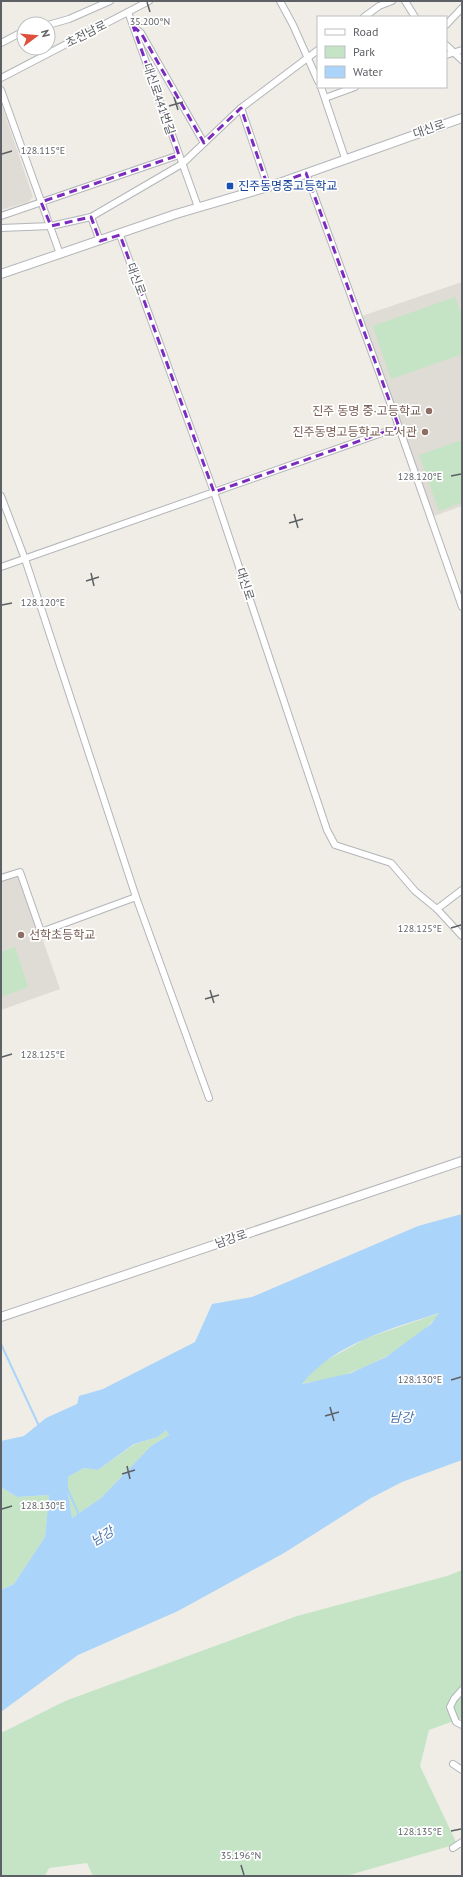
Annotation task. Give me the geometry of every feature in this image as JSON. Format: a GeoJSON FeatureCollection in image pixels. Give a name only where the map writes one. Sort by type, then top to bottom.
{"type":"FeatureCollection","features":[{"type":"Feature","properties":{"kind":"street"},"geometry":{"type":"LineString","coordinates":[[56,22],[82,14],[110,1]]}},
{"type":"Feature","properties":{"kind":"street"},"geometry":{"type":"LineString","coordinates":[[132,1],[137,7]]}},
{"type":"Feature","properties":{"kind":"street","name":"초전남로"},"geometry":{"type":"LineString","coordinates":[[1,78],[149,1]]}},
{"type":"Feature","properties":{"kind":"street"},"geometry":{"type":"LineString","coordinates":[[280,1],[317,79]]}},
{"type":"Feature","properties":{"kind":"street"},"geometry":{"type":"LineString","coordinates":[[365,16],[379,6],[392,1]]}},
{"type":"Feature","properties":{"kind":"street"},"geometry":{"type":"LineString","coordinates":[[405,1],[414,16]]}},
{"type":"Feature","properties":{"kind":"street"},"geometry":{"type":"LineString","coordinates":[[447,24],[462,8]]}},
{"type":"Feature","properties":{"kind":"street","name":"대신로441번길"},"geometry":{"type":"LineString","coordinates":[[128,12],[198,207]]}},
{"type":"Feature","properties":{"kind":"street"},"geometry":{"type":"LineString","coordinates":[[133,26],[141,33],[204,143]]}},
{"type":"Feature","properties":{"kind":"street"},"geometry":{"type":"LineString","coordinates":[[1,43],[16,35]]}},
{"type":"Feature","properties":{"kind":"street"},"geometry":{"type":"LineString","coordinates":[[447,46],[462,60]]}},
{"type":"Feature","properties":{"kind":"street"},"geometry":{"type":"LineString","coordinates":[[447,55],[462,50]]}},
{"type":"Feature","properties":{"kind":"street"},"geometry":{"type":"LineString","coordinates":[[1,228],[51,226],[91,217],[182,164],[241,108],[317,51]]}},
{"type":"Feature","properties":{"kind":"street"},"geometry":{"type":"LineString","coordinates":[[321,88],[345,158]]}},
{"type":"Feature","properties":{"kind":"street"},"geometry":{"type":"LineString","coordinates":[[325,98],[352,88]]}},
{"type":"Feature","properties":{"kind":"street"},"geometry":{"type":"LineString","coordinates":[[1,90],[60,254]]}},
{"type":"Feature","properties":{"kind":"street"},"geometry":{"type":"LineString","coordinates":[[241,108],[268,187]]}},
{"type":"Feature","properties":{"kind":"street","name":"대신로"},"geometry":{"type":"LineString","coordinates":[[1,274],[198,207],[268,187],[345,158],[462,118]]}},
{"type":"Feature","properties":{"kind":"street"},"geometry":{"type":"LineString","coordinates":[[1,216],[179,155]]}},
{"type":"Feature","properties":{"kind":"street"},"geometry":{"type":"LineString","coordinates":[[306,172],[399,427],[462,607]]}},
{"type":"Feature","properties":{"kind":"street"},"geometry":{"type":"LineString","coordinates":[[91,217],[100,241]]}},
{"type":"Feature","properties":{"kind":"street","name":"대신로"},"geometry":{"type":"LineString","coordinates":[[120,234],[214,492],[327,830],[335,845],[391,863],[415,891],[437,909]]}},
{"type":"Feature","properties":{"kind":"street"},"geometry":{"type":"LineString","coordinates":[[1,567],[399,427]]}},
{"type":"Feature","properties":{"kind":"street"},"geometry":{"type":"LineString","coordinates":[[1,496],[25,559],[136,897],[209,1098]]}},
{"type":"Feature","properties":{"kind":"street"},"geometry":{"type":"LineString","coordinates":[[1,878],[20,872],[41,932],[136,897]]}},
{"type":"Feature","properties":{"kind":"street"},"geometry":{"type":"LineString","coordinates":[[462,890],[437,909],[462,936]]}},
{"type":"Feature","properties":{"kind":"street","name":"남강로"},"geometry":{"type":"LineString","coordinates":[[1,1317],[462,1162]]}},
{"type":"Feature","properties":{"kind":"street"},"geometry":{"type":"LineString","coordinates":[[462,1690],[454,1699],[450,1707],[456,1722],[462,1725]]}},
{"type":"Feature","properties":{"kind":"street"},"geometry":{"type":"LineString","coordinates":[[453,1764],[462,1770]]}},
{"type":"Feature","properties":{"kind":"street"},"geometry":{"type":"LineString","coordinates":[[454,1848],[462,1842]]}},
{"type":"Feature","properties":{"kind":"highlighted area"},"geometry":{"type":"Polygon","coordinates":[[[133,26],[141,33],[204,143],[241,108],[268,187],[306,173],[399,427],[214,492],[120,235],[100,241],[91,217],[51,226],[41,202],[179,155],[133,26]]]}},
{"type":"Feature","properties":{"kind":"shaded area"},"geometry":{"type":"Polygon","coordinates":[[[1,103],[33,197],[28,202],[1,210],[1,103]]]}},
{"type":"Feature","properties":{"kind":"shaded area","name":"진주 동명 중·고등학교"},"geometry":{"type":"Polygon","coordinates":[[[462,282],[462,506],[434,516],[362,316],[462,282]]]}},
{"type":"Feature","properties":{"kind":"shaded area","name":"선학초등학교"},"geometry":{"type":"Polygon","coordinates":[[[20,875],[60,989],[1,1010],[1,881],[20,875]]]}},
{"type":"Feature","properties":{"kind":"green space"},"geometry":{"type":"Polygon","coordinates":[[[455,297],[462,316],[462,354],[391,379],[373,326],[455,297]]]}},
{"type":"Feature","properties":{"kind":"green space"},"geometry":{"type":"Polygon","coordinates":[[[462,440],[462,502],[439,511],[419,455],[462,440]]]}},
{"type":"Feature","properties":{"kind":"green space"},"geometry":{"type":"Polygon","coordinates":[[[15,947],[28,987],[1,997],[1,952],[15,947]]]}},
{"type":"Feature","properties":{"kind":"green space"},"geometry":{"type":"Polygon","coordinates":[[[440,1313],[411,1340],[376,1362],[340,1376],[301,1384],[320,1364],[367,1338],[440,1313]]]}},
{"type":"Feature","properties":{"kind":"green space"},"geometry":{"type":"Polygon","coordinates":[[[166,1430],[169,1435],[151,1446],[101,1498],[72,1518],[68,1493],[68,1477],[84,1468],[98,1470],[135,1444],[158,1437],[166,1430]]]}},
{"type":"Feature","properties":{"kind":"green space"},"geometry":{"type":"Polygon","coordinates":[[[1,1487],[17,1497],[49,1495],[45,1537],[14,1584],[1,1590],[1,1487]]]}},
{"type":"Feature","properties":{"kind":"green space"},"geometry":{"type":"Polygon","coordinates":[[[462,1570],[462,1718],[429,1730],[420,1766],[457,1844],[346,1876],[93,1876],[87,1863],[49,1868],[45,1876],[1,1876],[1,1733],[65,1701],[297,1616],[447,1576],[462,1570]]]}},
{"type":"Feature","properties":{"kind":"water","name":"남강"},"geometry":{"type":"Polygon","coordinates":[[[462,1214],[462,1460],[402,1482],[371,1498],[284,1553],[178,1611],[78,1655],[1,1712],[1,1590],[14,1584],[45,1537],[49,1495],[17,1497],[1,1487],[1,1441],[24,1436],[46,1418],[77,1404],[79,1396],[103,1389],[195,1342],[212,1304],[252,1297],[418,1226],[462,1214]],[[439,1313],[383,1332],[347,1348],[315,1370],[302,1384],[351,1373],[386,1357],[431,1324],[439,1313]],[[166,1430],[158,1437],[134,1444],[98,1470],[84,1468],[68,1477],[68,1493],[72,1518],[101,1498],[151,1446],[169,1435],[166,1430]]]}},
{"type":"Feature","properties":{"kind":"waterway"},"geometry":{"type":"LineString","coordinates":[[1,1344],[39,1426]]}},
{"type":"Feature","properties":{"kind":"waterway"},"geometry":{"type":"LineString","coordinates":[[67,1488],[79,1515]]}},
{"type":"Feature","properties":{"kind":"place","name":"진주동명중고등학교"},"geometry":{"type":"Point","coordinates":[230,186]}},
{"type":"Feature","properties":{"kind":"place","name":"진주 동명 중·고등학교"},"geometry":{"type":"Point","coordinates":[429,411]}},
{"type":"Feature","properties":{"kind":"place","name":"진주동명고등학교 도서관"},"geometry":{"type":"Point","coordinates":[425,432]}},
{"type":"Feature","properties":{"kind":"place","name":"선학초등학교"},"geometry":{"type":"Point","coordinates":[21,935]}}]}
